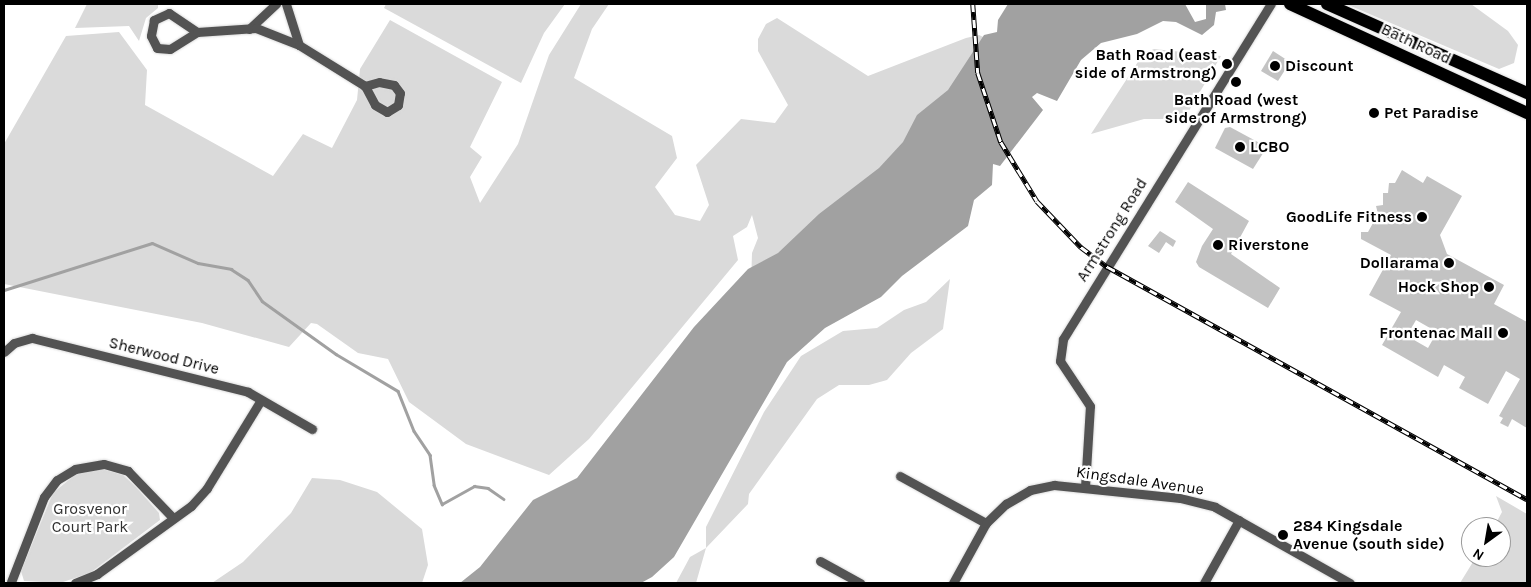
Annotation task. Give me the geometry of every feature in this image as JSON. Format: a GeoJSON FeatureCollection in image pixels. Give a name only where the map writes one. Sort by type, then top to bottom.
{"type":"FeatureCollection","features":[{"type":"Feature","properties":{"kind":"main road","name":"Bath Road"},"geometry":{"type":"LineString","coordinates":[[1290,4],[1527,113]]}},
{"type":"Feature","properties":{"kind":"main road","name":"Bath Road"},"geometry":{"type":"LineString","coordinates":[[1327,4],[1527,94]]}},
{"type":"Feature","properties":{"kind":"street"},"geometry":{"type":"LineString","coordinates":[[248,29],[276,4]]}},
{"type":"Feature","properties":{"kind":"street"},"geometry":{"type":"LineString","coordinates":[[286,4],[300,45]]}},
{"type":"Feature","properties":{"kind":"street","name":"Armstrong Road"},"geometry":{"type":"LineString","coordinates":[[1085,486],[1090,406],[1060,361],[1062,339],[1272,4]]}},
{"type":"Feature","properties":{"kind":"street"},"geometry":{"type":"LineString","coordinates":[[197,32],[169,14],[154,20],[151,36],[157,48],[170,49],[197,32],[248,29],[300,45],[366,86]]}},
{"type":"Feature","properties":{"kind":"street","name":"Sherwood Drive"},"geometry":{"type":"LineString","coordinates":[[4,352],[14,343],[32,338],[248,392],[312,429]]}},
{"type":"Feature","properties":{"kind":"street"},"geometry":{"type":"LineString","coordinates":[[75,583],[97,574],[173,518],[207,488],[261,400]]}},
{"type":"Feature","properties":{"kind":"street"},"geometry":{"type":"LineString","coordinates":[[10,581],[44,497],[57,480],[75,469],[104,464],[128,471],[173,518]]}},
{"type":"Feature","properties":{"kind":"street"},"geometry":{"type":"LineString","coordinates":[[900,476],[986,523]]}},
{"type":"Feature","properties":{"kind":"street","name":"Kingsdale Avenue"},"geometry":{"type":"LineString","coordinates":[[953,583],[986,523],[1006,504],[1030,490],[1054,485],[1085,486],[1180,498],[1215,507],[1350,583]]}},
{"type":"Feature","properties":{"kind":"street"},"geometry":{"type":"LineString","coordinates":[[1204,583],[1239,520]]}},
{"type":"Feature","properties":{"kind":"street"},"geometry":{"type":"LineString","coordinates":[[820,561],[860,583]]}},
{"type":"Feature","properties":{"kind":"green space"},"geometry":{"type":"Polygon","coordinates":[[[87,4],[158,4],[158,8],[146,18],[139,41],[129,26],[75,28],[87,4]]]}},
{"type":"Feature","properties":{"kind":"green space"},"geometry":{"type":"Polygon","coordinates":[[[386,4],[565,4],[544,33],[521,83],[384,8],[386,4]]]}},
{"type":"Feature","properties":{"kind":"green space"},"geometry":{"type":"Polygon","coordinates":[[[581,4],[609,4],[592,29],[574,78],[672,136],[677,158],[655,187],[675,215],[700,221],[709,205],[696,165],[741,119],[775,123],[788,105],[758,51],[758,39],[766,24],[777,18],[868,76],[966,38],[979,35],[998,44],[968,97],[751,285],[752,253],[758,238],[752,215],[747,227],[733,236],[738,260],[589,439],[549,475],[466,444],[409,402],[388,359],[358,353],[317,324],[311,323],[289,347],[202,323],[4,284],[4,144],[66,36],[119,32],[147,70],[145,105],[273,176],[303,134],[332,148],[357,100],[360,69],[390,20],[502,82],[470,147],[482,157],[470,177],[480,203],[518,144],[549,55],[581,4]]]}},
{"type":"Feature","properties":{"kind":"green space"},"geometry":{"type":"Polygon","coordinates":[[[1346,4],[1471,4],[1508,31],[1518,45],[1514,63],[1499,69],[1346,4]]]}},
{"type":"Feature","properties":{"kind":"green space"},"geometry":{"type":"Polygon","coordinates":[[[1154,49],[1221,56],[1187,114],[1173,119],[1144,119],[1091,134],[1143,54],[1154,49]]]}},
{"type":"Feature","properties":{"kind":"green space"},"geometry":{"type":"Polygon","coordinates":[[[950,279],[943,329],[911,353],[887,380],[869,385],[839,385],[817,399],[749,494],[748,504],[706,548],[706,527],[764,412],[801,356],[843,331],[877,328],[904,310],[926,302],[950,279]]]}},
{"type":"Feature","properties":{"kind":"green space","name":"Grosvenor Court Park"},"geometry":{"type":"Polygon","coordinates":[[[102,469],[123,475],[159,513],[160,520],[90,573],[60,583],[24,581],[21,571],[53,493],[76,474],[102,469]]]}},
{"type":"Feature","properties":{"kind":"green space"},"geometry":{"type":"Polygon","coordinates":[[[312,478],[340,480],[377,492],[422,529],[428,565],[422,583],[212,583],[243,562],[291,513],[312,478]]]}},
{"type":"Feature","properties":{"kind":"green space"},"geometry":{"type":"Polygon","coordinates":[[[1496,496],[1527,514],[1527,583],[1460,583],[1470,567],[1511,567],[1511,517],[1499,517],[1502,512],[1496,496]]]}},
{"type":"Feature","properties":{"kind":"green space"},"geometry":{"type":"Polygon","coordinates":[[[706,548],[696,583],[676,583],[690,557],[706,548]]]}},
{"type":"Feature","properties":{"kind":"shaded area"},"geometry":{"type":"Polygon","coordinates":[[[1008,4],[1185,4],[1195,22],[1206,19],[1206,4],[1225,4],[1226,10],[1216,12],[1214,25],[1202,35],[1176,22],[1163,21],[1137,34],[1101,43],[1081,60],[1057,101],[1037,93],[1032,97],[1043,110],[1000,166],[993,164],[992,185],[974,200],[968,226],[902,276],[881,297],[825,328],[787,362],[674,557],[652,577],[641,583],[460,583],[480,567],[533,500],[577,478],[694,327],[748,269],[778,253],[819,214],[879,168],[903,142],[917,115],[948,90],[984,35],[997,32],[998,20],[1008,4]]]}},
{"type":"Feature","properties":{"kind":"building","name":"Discount"},"geometry":{"type":"Polygon","coordinates":[[[1273,51],[1290,62],[1278,81],[1261,71],[1273,51]]]}},
{"type":"Feature","properties":{"kind":"building","name":"LCBO"},"geometry":{"type":"Polygon","coordinates":[[[1230,127],[1267,147],[1253,169],[1215,148],[1225,128],[1230,127]]]}},
{"type":"Feature","properties":{"kind":"building","name":"Frontenac Mall"},"geometry":{"type":"Polygon","coordinates":[[[1402,170],[1423,183],[1427,176],[1462,196],[1440,235],[1447,254],[1504,285],[1494,304],[1527,322],[1527,428],[1512,419],[1508,427],[1500,423],[1503,418],[1499,416],[1520,379],[1506,371],[1488,404],[1459,388],[1465,377],[1444,365],[1438,377],[1382,345],[1401,312],[1369,295],[1391,255],[1361,239],[1361,232],[1368,232],[1378,214],[1376,206],[1383,205],[1383,193],[1388,193],[1389,183],[1395,183],[1402,170]],[[1416,320],[1407,336],[1428,348],[1437,332],[1416,320]]]}},
{"type":"Feature","properties":{"kind":"building","name":"Riverstone"},"geometry":{"type":"Polygon","coordinates":[[[1188,182],[1249,221],[1231,254],[1280,288],[1268,308],[1199,267],[1196,262],[1202,246],[1213,229],[1175,202],[1188,182]]]}},
{"type":"Feature","properties":{"kind":"building"},"geometry":{"type":"Polygon","coordinates":[[[1160,231],[1176,241],[1173,247],[1166,242],[1159,253],[1148,246],[1160,231]]]}},
{"type":"Feature","properties":{"kind":"waterway"},"geometry":{"type":"LineString","coordinates":[[4,290],[152,243],[198,263],[231,269],[248,280],[262,301],[336,354],[398,391],[414,431],[430,455],[434,485],[442,504],[474,486],[488,488],[504,499]]}},
{"type":"Feature","properties":{"kind":"railway"},"geometry":{"type":"LineString","coordinates":[[973,4],[978,73],[1001,142],[1037,201],[1081,247],[1108,267],[1527,499]]}},
{"type":"Feature","properties":{"kind":"place","name":"Bath Road (east side of Armstrong)"},"geometry":{"type":"Point","coordinates":[1227,64]}},
{"type":"Feature","properties":{"kind":"place","name":"Discount"},"geometry":{"type":"Point","coordinates":[1275,66]}},
{"type":"Feature","properties":{"kind":"place","name":"Bath Road (west side of Armstrong)"},"geometry":{"type":"Point","coordinates":[1236,82]}},
{"type":"Feature","properties":{"kind":"place","name":"Pet Paradise"},"geometry":{"type":"Point","coordinates":[1374,113]}},
{"type":"Feature","properties":{"kind":"place","name":"LCBO"},"geometry":{"type":"Point","coordinates":[1240,147]}},
{"type":"Feature","properties":{"kind":"place","name":"GoodLife Fitness"},"geometry":{"type":"Point","coordinates":[1422,217]}},
{"type":"Feature","properties":{"kind":"place","name":"Riverstone"},"geometry":{"type":"Point","coordinates":[1218,245]}},
{"type":"Feature","properties":{"kind":"place","name":"Dollarama"},"geometry":{"type":"Point","coordinates":[1449,263]}},
{"type":"Feature","properties":{"kind":"place","name":"Hock Shop"},"geometry":{"type":"Point","coordinates":[1489,287]}},
{"type":"Feature","properties":{"kind":"place","name":"Frontenac Mall"},"geometry":{"type":"Point","coordinates":[1503,333]}},
{"type":"Feature","properties":{"kind":"place","name":"284 Kingsdale Avenue (south side)"},"geometry":{"type":"Point","coordinates":[1283,535]}}]}
